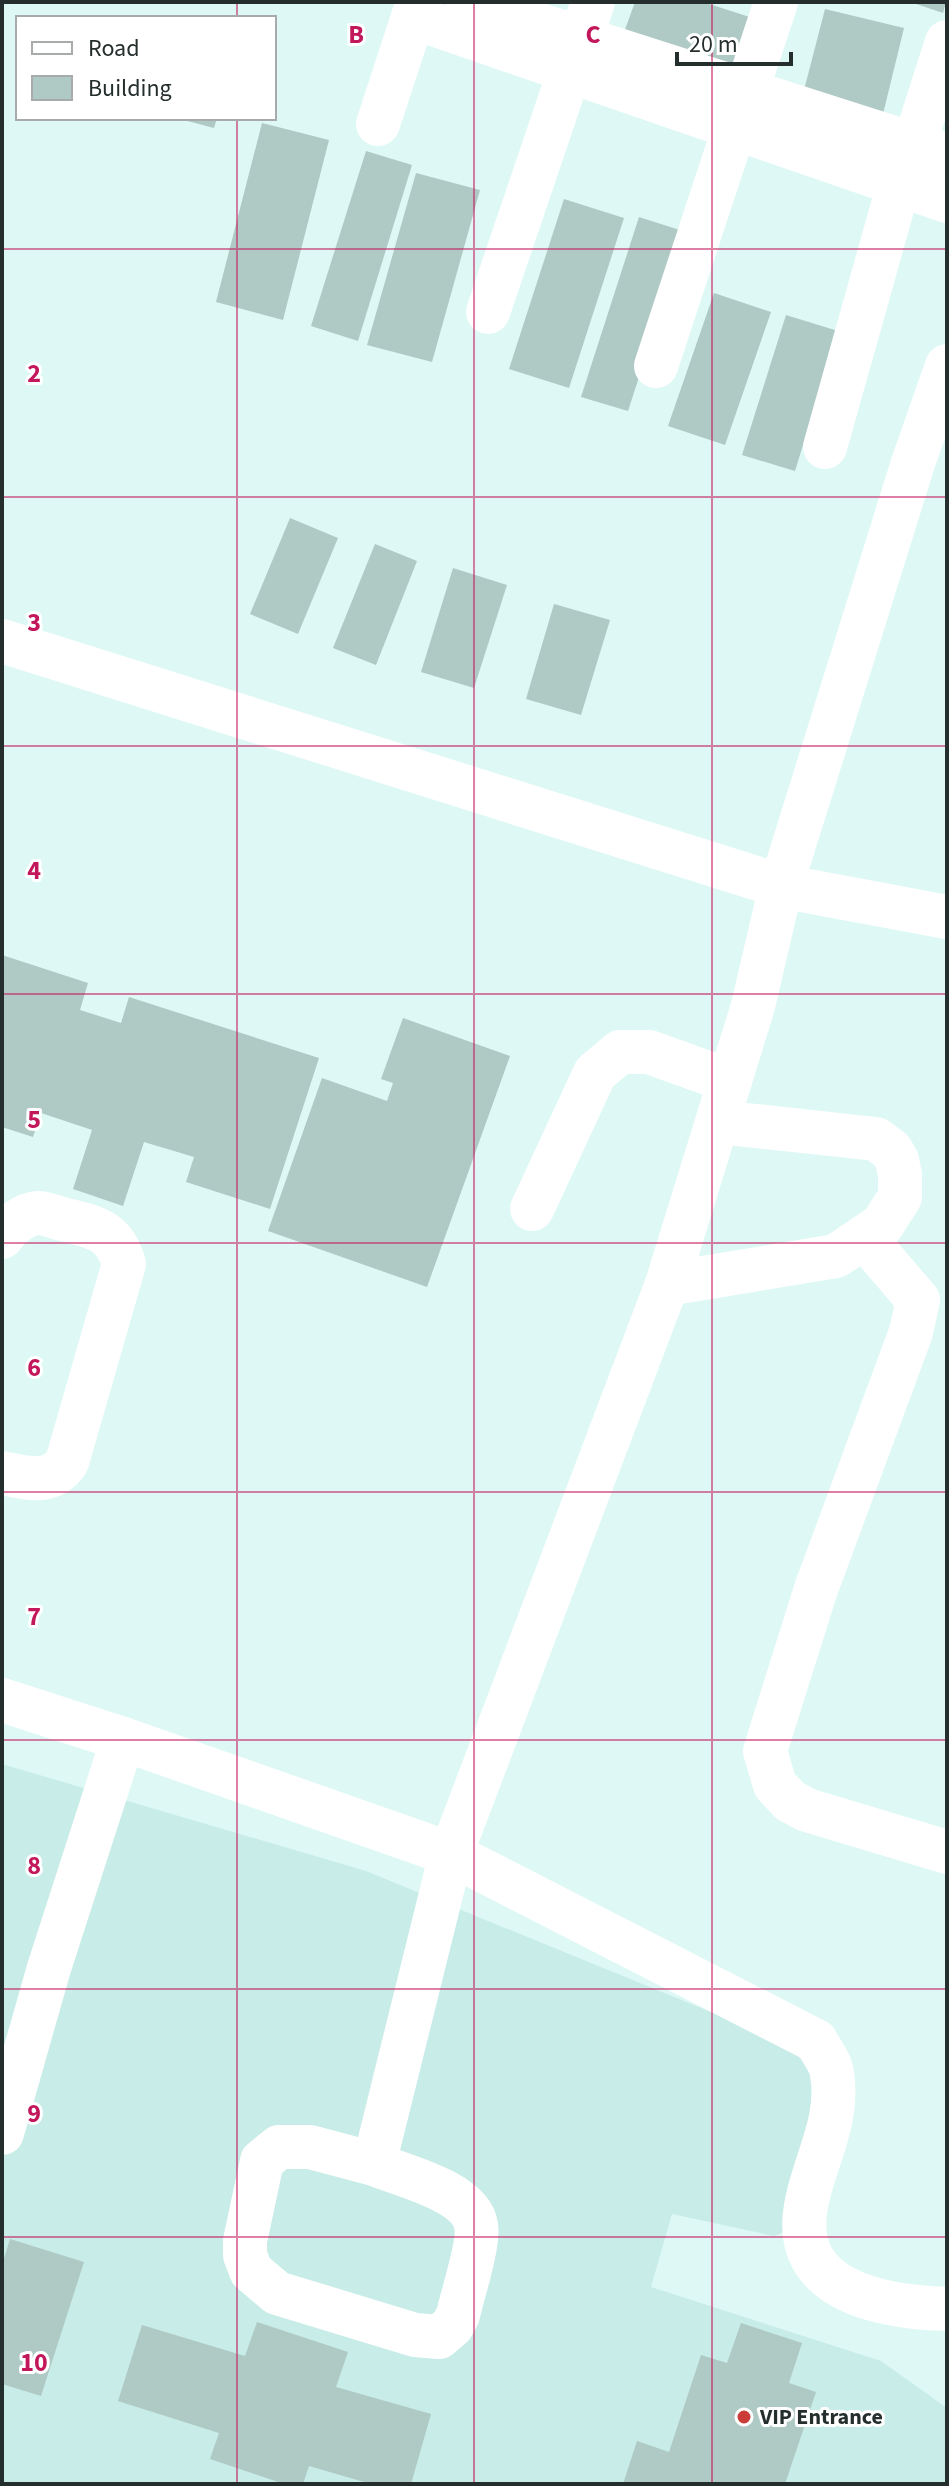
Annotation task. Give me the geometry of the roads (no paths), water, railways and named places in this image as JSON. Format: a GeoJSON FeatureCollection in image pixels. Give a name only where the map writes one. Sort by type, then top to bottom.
{"type":"FeatureCollection","features":[{"type":"Feature","properties":{"kind":"lane"},"geometry":{"type":"LineString","coordinates":[[468,2],[581,37],[742,110],[900,158],[947,201]]}},
{"type":"Feature","properties":{"kind":"lane"},"geometry":{"type":"LineString","coordinates":[[656,366],[776,2]]}},
{"type":"Feature","properties":{"kind":"lane"},"geometry":{"type":"LineString","coordinates":[[378,124],[416,9],[581,37]]}},
{"type":"Feature","properties":{"kind":"lane"},"geometry":{"type":"LineString","coordinates":[[488,312],[581,37]]}},
{"type":"Feature","properties":{"kind":"lane"},"geometry":{"type":"LineString","coordinates":[[825,447],[900,158],[947,42]]}},
{"type":"Feature","properties":{"kind":"lane"},"geometry":{"type":"LineString","coordinates":[[374,2164],[451,1854],[667,1284],[753,1006],[781,886],[913,463],[947,366]]}},
{"type":"Feature","properties":{"kind":"lane"},"geometry":{"type":"LineString","coordinates":[[2,641],[781,886],[947,917]]}},
{"type":"Feature","properties":{"kind":"lane"},"geometry":{"type":"LineString","coordinates":[[532,1209],[595,1073],[620,1052],[649,1052],[730,1081]]}},
{"type":"Feature","properties":{"kind":"lane"},"geometry":{"type":"LineString","coordinates":[[667,1284],[836,1256],[882,1225],[900,1197],[897,1160],[891,1150],[876,1139],[718,1122]]}},
{"type":"Feature","properties":{"kind":"lane"},"geometry":{"type":"LineString","coordinates":[[2,1237],[9,1227],[38,1213],[94,1227],[108,1234],[119,1247],[124,1264],[67,1462],[51,1477],[39,1479],[2,1473]]}},
{"type":"Feature","properties":{"kind":"lane"},"geometry":{"type":"LineString","coordinates":[[864,1237],[932,1311],[911,1332],[816,1589],[765,1751],[775,1785],[790,1801],[807,1810],[947,1852]]}},
{"type":"Feature","properties":{"kind":"lane"},"geometry":{"type":"LineString","coordinates":[[2,1700],[451,1854],[816,2041],[832,2071],[834,2109],[805,2207],[804,2239],[816,2264],[838,2286],[867,2298],[915,2308],[947,2309]]}},
{"type":"Feature","properties":{"kind":"lane"},"geometry":{"type":"LineString","coordinates":[[2,2133],[49,1968],[123,1739]]}},
{"type":"Feature","properties":{"kind":"lane"},"geometry":{"type":"LineString","coordinates":[[279,2147],[310,2147],[374,2164],[458,2197],[469,2209],[477,2226],[458,2315],[452,2326],[439,2337],[415,2335],[277,2293],[262,2282],[248,2263],[245,2241],[262,2161],[279,2147]]}},
{"type":"Feature","properties":{"kind":"place","name":"VIP Entrance"},"geometry":{"type":"Point","coordinates":[744,2417]}}]}
